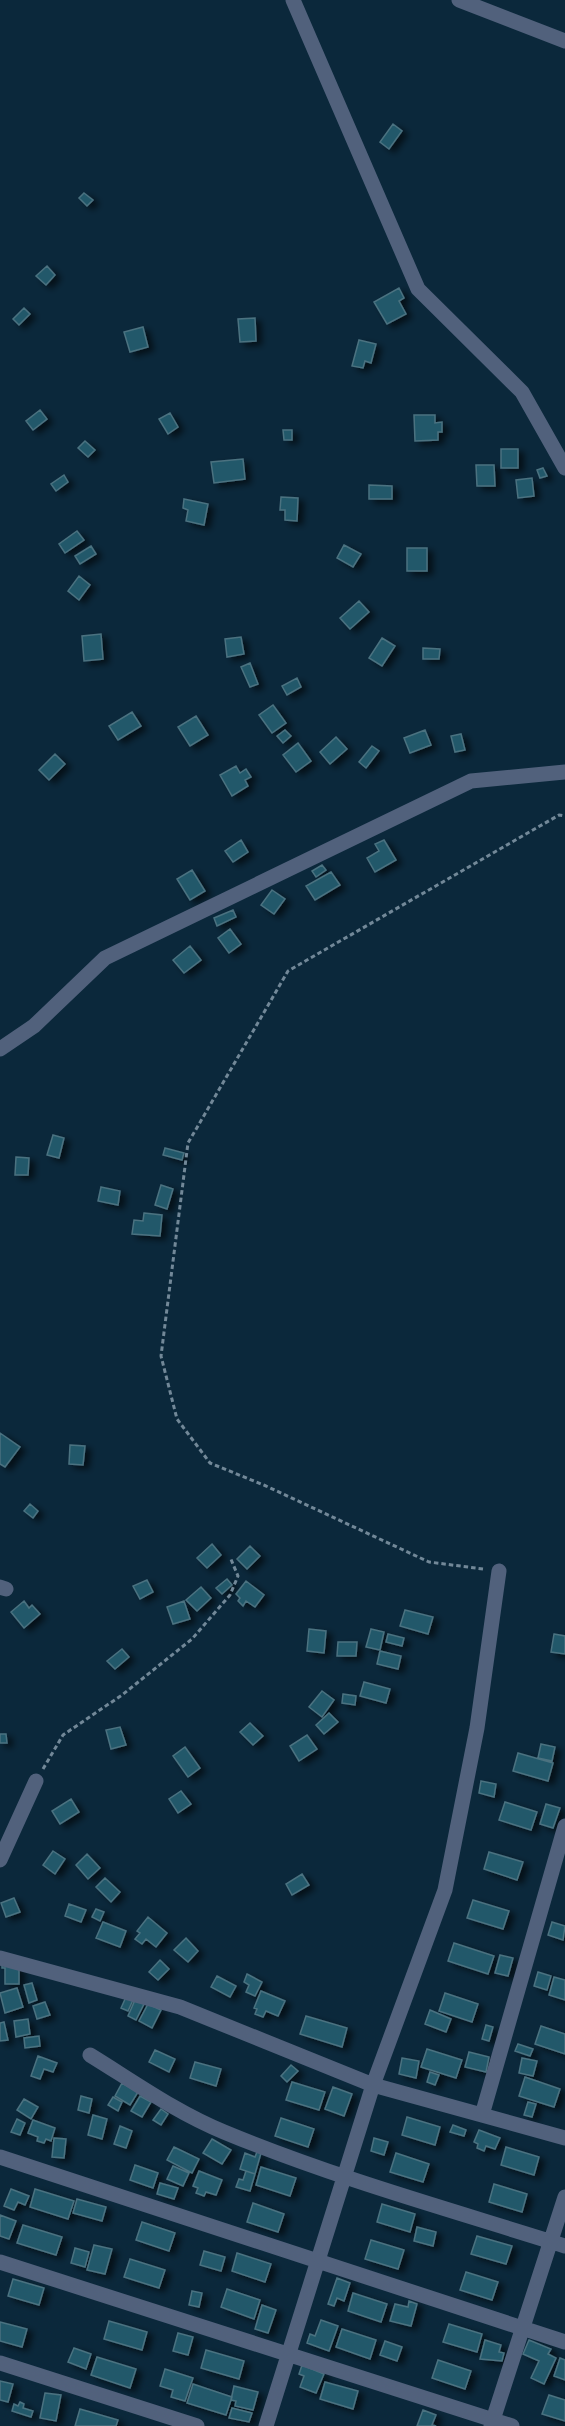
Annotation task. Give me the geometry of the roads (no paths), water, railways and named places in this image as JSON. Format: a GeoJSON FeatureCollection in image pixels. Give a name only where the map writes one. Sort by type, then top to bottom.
{"type":"FeatureCollection","features":[{"type":"Feature","properties":{"kind":"street"},"geometry":{"type":"LineString","coordinates":[[292,0],[418,289],[522,392],[565,468]]}},
{"type":"Feature","properties":{"kind":"street"},"geometry":{"type":"LineString","coordinates":[[459,0],[565,41]]}},
{"type":"Feature","properties":{"kind":"street"},"geometry":{"type":"LineString","coordinates":[[0,1049],[34,1026],[105,958],[471,781],[565,772]]}},
{"type":"Feature","properties":{"kind":"street"},"geometry":{"type":"LineString","coordinates":[[266,2426],[373,2085],[445,1890],[477,1728],[499,1570]]}},
{"type":"Feature","properties":{"kind":"street"},"geometry":{"type":"LineString","coordinates":[[0,1860],[36,1781]]}},
{"type":"Feature","properties":{"kind":"street"},"geometry":{"type":"LineString","coordinates":[[482,2115],[565,1826]]}},
{"type":"Feature","properties":{"kind":"street"},"geometry":{"type":"LineString","coordinates":[[0,1958],[180,2007],[373,2085],[565,2138]]}},
{"type":"Feature","properties":{"kind":"street"},"geometry":{"type":"LineString","coordinates":[[90,2055],[189,2115],[223,2132],[345,2176],[558,2243]]}},
{"type":"Feature","properties":{"kind":"street"},"geometry":{"type":"LineString","coordinates":[[0,2157],[565,2342]]}},
{"type":"Feature","properties":{"kind":"street"},"geometry":{"type":"LineString","coordinates":[[492,2423],[522,2328],[558,2243],[565,2197]]}},
{"type":"Feature","properties":{"kind":"street"},"geometry":{"type":"LineString","coordinates":[[0,2262],[289,2352],[492,2423],[512,2426]]}},
{"type":"Feature","properties":{"kind":"street"},"geometry":{"type":"LineString","coordinates":[[0,2363],[197,2426]]}}]}
